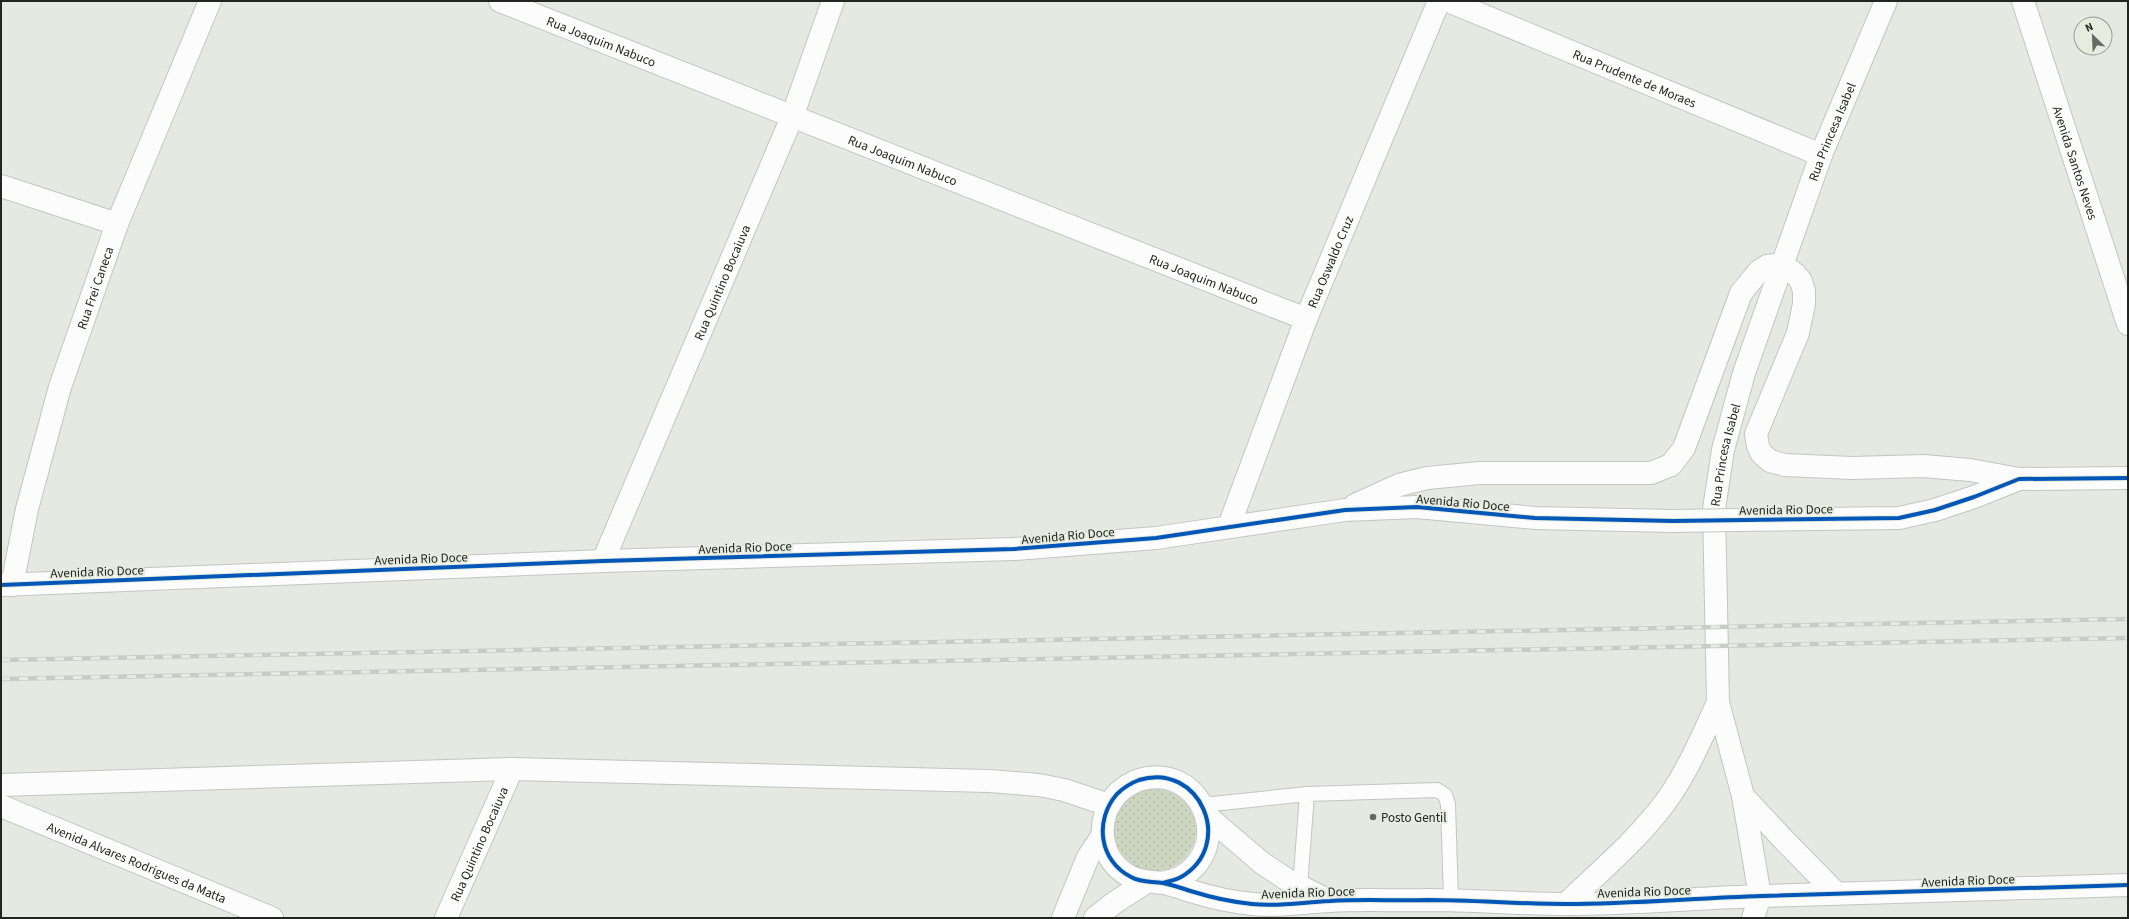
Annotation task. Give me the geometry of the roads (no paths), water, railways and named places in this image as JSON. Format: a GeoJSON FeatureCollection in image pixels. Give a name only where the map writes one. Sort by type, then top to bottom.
{"type":"FeatureCollection","features":[{"type":"Feature","properties":{"kind":"street","name":"Rua Frei Caneca"},"geometry":{"type":"LineString","coordinates":[[6,585],[60,387],[117,224],[210,1]]}},
{"type":"Feature","properties":{"kind":"street","name":"Rua Joaquim Nabuco"},"geometry":{"type":"LineString","coordinates":[[500,1],[1306,319]]}},
{"type":"Feature","properties":{"kind":"street","name":"Rua Quintino Bocaiuva"},"geometry":{"type":"LineString","coordinates":[[603,561],[792,117],[833,1]]}},
{"type":"Feature","properties":{"kind":"street","name":"Rua Oswaldo Cruz"},"geometry":{"type":"LineString","coordinates":[[1229,526],[1306,319],[1439,1]]}},
{"type":"Feature","properties":{"kind":"street","name":"Rua Prudente de Moraes"},"geometry":{"type":"LineString","coordinates":[[1448,1],[1821,156]]}},
{"type":"Feature","properties":{"kind":"street","name":"Rua Princesa Isabel"},"geometry":{"type":"LineString","coordinates":[[1718,702],[1714,509],[1727,434],[1744,373],[1821,156],[1886,1]]}},
{"type":"Feature","properties":{"kind":"street","name":"Avenida Santos Neves"},"geometry":{"type":"LineString","coordinates":[[2023,1],[2128,324]]}},
{"type":"Feature","properties":{"kind":"street"},"geometry":{"type":"LineString","coordinates":[[1,186],[117,224]]}},
{"type":"Feature","properties":{"kind":"street"},"geometry":{"type":"LineString","coordinates":[[1345,510],[1399,485],[1427,478],[1480,474],[1651,473],[1671,465],[1684,448],[1742,293],[1759,271],[1767,266],[1782,264]]}},
{"type":"Feature","properties":{"kind":"street","name":"Rua Princesa Isabel"},"geometry":{"type":"LineString","coordinates":[[1782,264],[1801,281],[1804,291],[1804,304],[1798,332],[1758,427],[1756,439],[1761,453],[1770,461],[1785,465],[1852,468],[1923,466],[1970,470],[2019,479]]}},
{"type":"Feature","properties":{"kind":"street","name":"Avenida Rio Doce"},"geometry":{"type":"LineString","coordinates":[[6,585],[603,561],[1014,549],[1156,538],[1345,510],[1417,507],[1535,518],[1673,521],[1899,518],[1935,510],[1967,500],[2019,479],[2128,478]]}},
{"type":"Feature","properties":{"kind":"street"},"geometry":{"type":"LineString","coordinates":[[1718,702],[1743,796],[1760,896],[1753,918]]}},
{"type":"Feature","properties":{"kind":"street"},"geometry":{"type":"LineString","coordinates":[[1592,918],[1566,904],[1625,847],[1663,805],[1685,772],[1718,702]]}},
{"type":"Feature","properties":{"kind":"street"},"geometry":{"type":"LineString","coordinates":[[1,785],[512,769],[989,781],[1039,785],[1064,790],[1109,805]]}},
{"type":"Feature","properties":{"kind":"street","name":"Rua Quintino Bocaiuva"},"geometry":{"type":"LineString","coordinates":[[446,918],[512,769]]}},
{"type":"Feature","properties":{"kind":"street"},"geometry":{"type":"LineString","coordinates":[[1094,918],[1114,903],[1154,883],[1180,878],[1194,867],[1204,852],[1209,835],[1205,811],[1187,787],[1171,779],[1153,777],[1135,781],[1120,791],[1109,805],[1103,820],[1102,836],[1107,852],[1115,865],[1129,876],[1154,883]]}},
{"type":"Feature","properties":{"kind":"street"},"geometry":{"type":"LineString","coordinates":[[1743,796],[1837,894]]}},
{"type":"Feature","properties":{"kind":"street","name":"Avenida Alvares Rodrigues da Matta"},"geometry":{"type":"LineString","coordinates":[[1,806],[272,918]]}},
{"type":"Feature","properties":{"kind":"street","name":"Avenida Rio Doce"},"geometry":{"type":"LineString","coordinates":[[1205,811],[1262,864],[1300,887],[1329,901]]}},
{"type":"Feature","properties":{"kind":"street"},"geometry":{"type":"LineString","coordinates":[[1063,918],[1088,857],[1102,836]]}},
{"type":"Feature","properties":{"kind":"street","name":"Avenida Rio Doce"},"geometry":{"type":"LineString","coordinates":[[1154,883],[1207,896],[1250,904],[1284,906],[1329,901],[1451,900],[1566,904],[1760,896],[2128,885]]}},
{"type":"Feature","properties":{"kind":"lane"},"geometry":{"type":"LineString","coordinates":[[1205,811],[1307,794],[1437,790],[1445,796],[1448,804],[1451,900]]}},
{"type":"Feature","properties":{"kind":"lane"},"geometry":{"type":"LineString","coordinates":[[1300,887],[1307,794]]}},
{"type":"Feature","properties":{"kind":"railway"},"geometry":{"type":"LineString","coordinates":[[1,660],[2128,619]]}},
{"type":"Feature","properties":{"kind":"railway"},"geometry":{"type":"LineString","coordinates":[[1,679],[2128,638]]}},
{"type":"Feature","properties":{"kind":"place","name":"Posto Gentil"},"geometry":{"type":"Point","coordinates":[1373,817]}}]}
